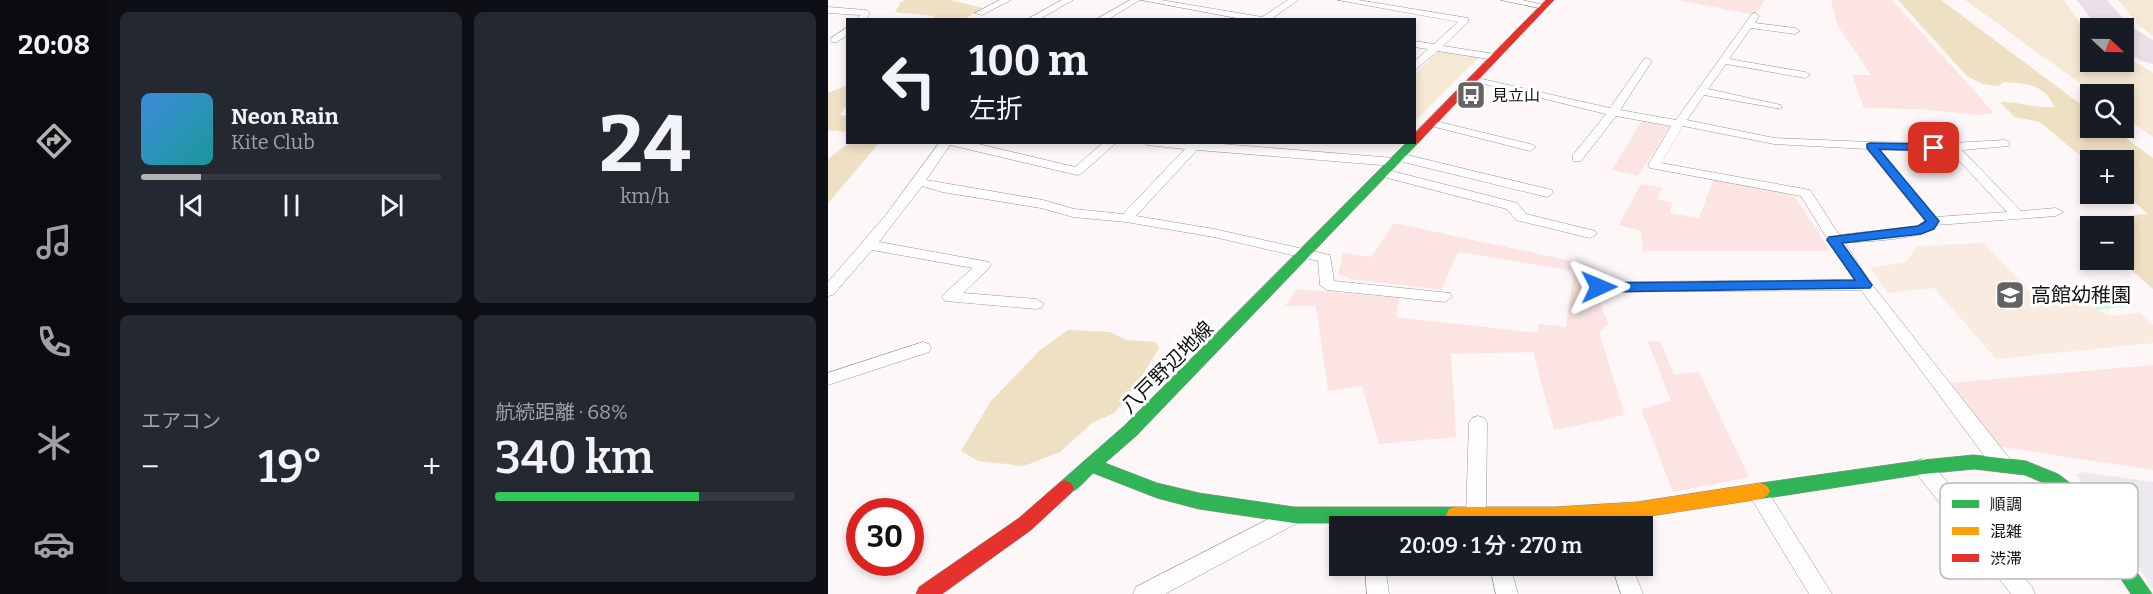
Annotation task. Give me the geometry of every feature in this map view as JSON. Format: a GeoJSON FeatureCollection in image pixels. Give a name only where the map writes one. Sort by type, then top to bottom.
{"type":"FeatureCollection","features":[{"type":"Feature","properties":{"kind":"main road","name":"八戸野辺地線"},"geometry":{"type":"LineString","coordinates":[[1416,140],[1547,3]]}},
{"type":"Feature","properties":{"kind":"main road","name":"八戸野辺地線"},"geometry":{"type":"LineString","coordinates":[[926,594],[1025,524],[1093,466],[1412,144]]}},
{"type":"Feature","properties":{"kind":"main road"},"geometry":{"type":"LineString","coordinates":[[1618,516],[1637,510],[1923,466],[1974,462],[2026,468],[2057,483]]}},
{"type":"Feature","properties":{"kind":"main road"},"geometry":{"type":"LineString","coordinates":[[1093,466],[1157,490],[1199,501],[1294,515],[1329,517]]}},
{"type":"Feature","properties":{"kind":"main road"},"geometry":{"type":"LineString","coordinates":[[2132,579],[2142,594]]}},
{"type":"Feature","properties":{"kind":"street"},"geometry":{"type":"LineString","coordinates":[[979,13],[1007,0]]}},
{"type":"Feature","properties":{"kind":"street"},"geometry":{"type":"LineString","coordinates":[[1034,18],[1069,0]]}},
{"type":"Feature","properties":{"kind":"street"},"geometry":{"type":"LineString","coordinates":[[1103,18],[1136,0]]}},
{"type":"Feature","properties":{"kind":"street"},"geometry":{"type":"LineString","coordinates":[[1145,0],[1258,18]]}},
{"type":"Feature","properties":{"kind":"street"},"geometry":{"type":"LineString","coordinates":[[1206,10],[1222,0]]}},
{"type":"Feature","properties":{"kind":"street"},"geometry":{"type":"LineString","coordinates":[[1267,18],[1294,0]]}},
{"type":"Feature","properties":{"kind":"street"},"geometry":{"type":"LineString","coordinates":[[1342,0],[1465,20],[1416,66]]}},
{"type":"Feature","properties":{"kind":"street"},"geometry":{"type":"LineString","coordinates":[[1505,0],[1547,3]]}},
{"type":"Feature","properties":{"kind":"street"},"geometry":{"type":"LineString","coordinates":[[828,10],[866,13],[862,18]]}},
{"type":"Feature","properties":{"kind":"street"},"geometry":{"type":"LineString","coordinates":[[1796,31],[1752,21],[1679,123],[1654,165],[1805,193],[1833,240],[1865,285],[2002,464]]}},
{"type":"Feature","properties":{"kind":"street"},"geometry":{"type":"LineString","coordinates":[[834,40],[846,31]]}},
{"type":"Feature","properties":{"kind":"street"},"geometry":{"type":"LineString","coordinates":[[1416,44],[1495,57]]}},
{"type":"Feature","properties":{"kind":"street"},"geometry":{"type":"LineString","coordinates":[[1577,158],[1613,112],[1647,61]]}},
{"type":"Feature","properties":{"kind":"street"},"geometry":{"type":"LineString","coordinates":[[1724,61],[1805,75]]}},
{"type":"Feature","properties":{"kind":"street"},"geometry":{"type":"LineString","coordinates":[[1473,80],[1613,112],[1774,141],[1870,146],[1952,147],[2005,144]]}},
{"type":"Feature","properties":{"kind":"street"},"geometry":{"type":"LineString","coordinates":[[1702,91],[1777,107]]}},
{"type":"Feature","properties":{"kind":"street"},"geometry":{"type":"LineString","coordinates":[[1431,123],[1530,147]]}},
{"type":"Feature","properties":{"kind":"street"},"geometry":{"type":"LineString","coordinates":[[828,291],[871,245],[920,182],[945,144]]}},
{"type":"Feature","properties":{"kind":"street"},"geometry":{"type":"LineString","coordinates":[[962,144],[1077,171],[1110,144]]}},
{"type":"Feature","properties":{"kind":"street"},"geometry":{"type":"LineString","coordinates":[[1170,144],[1397,160],[1547,193]]}},
{"type":"Feature","properties":{"kind":"street"},"geometry":{"type":"LineString","coordinates":[[1126,218],[1194,146]]}},
{"type":"Feature","properties":{"kind":"street"},"geometry":{"type":"LineString","coordinates":[[1870,146],[1932,221]]}},
{"type":"Feature","properties":{"kind":"street"},"geometry":{"type":"LineString","coordinates":[[1952,147],[2016,213]]}},
{"type":"Feature","properties":{"kind":"street"},"geometry":{"type":"LineString","coordinates":[[1384,173],[1512,207],[1521,217],[1590,234]]}},
{"type":"Feature","properties":{"kind":"street"},"geometry":{"type":"LineString","coordinates":[[920,182],[942,188],[1043,204],[1074,213],[1126,218],[1214,232],[1307,252],[1325,258],[1327,285],[1445,297]]}},
{"type":"Feature","properties":{"kind":"street"},"geometry":{"type":"LineString","coordinates":[[1932,221],[2016,213],[2056,212]]}},
{"type":"Feature","properties":{"kind":"street"},"geometry":{"type":"LineString","coordinates":[[1833,240],[1921,230],[1929,226],[1932,221]]}},
{"type":"Feature","properties":{"kind":"street"},"geometry":{"type":"LineString","coordinates":[[871,245],[984,266],[950,297],[1036,304]]}},
{"type":"Feature","properties":{"kind":"street"},"geometry":{"type":"LineString","coordinates":[[1599,287],[1865,285]]}},
{"type":"Feature","properties":{"kind":"street"},"geometry":{"type":"LineString","coordinates":[[828,379],[923,348]]}},
{"type":"Feature","properties":{"kind":"street"},"geometry":{"type":"LineString","coordinates":[[1478,423],[1485,516]]}},
{"type":"Feature","properties":{"kind":"street"},"geometry":{"type":"LineString","coordinates":[[1923,466],[1940,488]]}},
{"type":"Feature","properties":{"kind":"street"},"geometry":{"type":"LineString","coordinates":[[1758,493],[1821,594]]}},
{"type":"Feature","properties":{"kind":"street"},"geometry":{"type":"LineString","coordinates":[[1144,594],[1294,515]]}},
{"type":"Feature","properties":{"kind":"street"},"geometry":{"type":"LineString","coordinates":[[1376,576],[1378,594]]}},
{"type":"Feature","properties":{"kind":"street"},"geometry":{"type":"LineString","coordinates":[[1502,576],[1507,594]]}},
{"type":"Feature","properties":{"kind":"street"},"geometry":{"type":"LineString","coordinates":[[1626,576],[1632,594]]}},
{"type":"Feature","properties":{"kind":"street"},"geometry":{"type":"LineString","coordinates":[[2012,579],[2024,594]]}},
{"type":"Feature","properties":{"kind":"shaded area"},"geometry":{"type":"Polygon","coordinates":[[[905,0],[950,0],[983,8],[967,18],[932,18],[935,16],[895,12],[905,0]]]}},
{"type":"Feature","properties":{"kind":"shaded area"},"geometry":{"type":"Polygon","coordinates":[[[1677,0],[1765,0],[1755,15],[1677,0]]]}},
{"type":"Feature","properties":{"kind":"shaded area"},"geometry":{"type":"Polygon","coordinates":[[[1831,0],[1892,0],[1994,113],[1981,115],[1919,109],[1864,108],[1852,75],[1871,75],[1838,26],[1831,0]]]}},
{"type":"Feature","properties":{"kind":"shaded area"},"geometry":{"type":"Polygon","coordinates":[[[1898,0],[1941,0],[2080,104],[2080,138],[2126,138],[2153,158],[2153,289],[2131,270],[2134,270],[2134,216],[2128,216],[2148,214],[2134,202],[2134,150],[2080,150],[2080,156],[2040,122],[2015,117],[2000,102],[2054,107],[2040,89],[2019,83],[2003,82],[1999,86],[1983,84],[1967,76],[1898,0]]]}},
{"type":"Feature","properties":{"kind":"shaded area"},"geometry":{"type":"Polygon","coordinates":[[[1965,0],[2064,0],[2080,23],[2080,72],[2134,72],[2134,61],[2153,73],[2153,137],[2134,123],[2134,84],[2081,84],[1965,0]]]}},
{"type":"Feature","properties":{"kind":"shaded area"},"geometry":{"type":"Polygon","coordinates":[[[2118,0],[2153,0],[2153,36],[2140,26],[2118,0]]]}},
{"type":"Feature","properties":{"kind":"shaded area"},"geometry":{"type":"Polygon","coordinates":[[[1439,51],[1479,57],[1416,120],[1416,73],[1439,51]]]}},
{"type":"Feature","properties":{"kind":"shaded area"},"geometry":{"type":"Polygon","coordinates":[[[846,85],[846,106],[840,115],[846,116],[846,132],[828,130],[828,93],[846,85]]]}},
{"type":"Feature","properties":{"kind":"shaded area"},"geometry":{"type":"Polygon","coordinates":[[[1642,121],[1669,127],[1638,176],[1612,170],[1642,121]]]}},
{"type":"Feature","properties":{"kind":"shaded area"},"geometry":{"type":"Polygon","coordinates":[[[847,144],[878,144],[828,203],[828,159],[847,144]]]}},
{"type":"Feature","properties":{"kind":"shaded area"},"geometry":{"type":"Polygon","coordinates":[[[1713,180],[1791,195],[1796,198],[1830,251],[1643,251],[1641,231],[1619,225],[1641,184],[1662,188],[1657,199],[1672,203],[1670,213],[1699,218],[1713,180]]]}},
{"type":"Feature","properties":{"kind":"shaded area"},"geometry":{"type":"Polygon","coordinates":[[[1394,223],[1586,264],[1608,324],[1599,333],[1625,415],[1554,430],[1533,352],[1451,354],[1456,437],[1379,444],[1362,386],[1328,391],[1316,306],[1285,306],[1297,289],[1400,298],[1396,317],[1537,333],[1539,324],[1566,327],[1574,271],[1458,252],[1441,290],[1351,279],[1338,274],[1343,253],[1371,257],[1394,223]]]}},
{"type":"Feature","properties":{"kind":"shaded area"},"geometry":{"type":"Polygon","coordinates":[[[1984,243],[2037,299],[2063,299],[2086,304],[2110,316],[2140,313],[2153,325],[2153,343],[1996,359],[1934,288],[1888,293],[1870,268],[1906,262],[1917,246],[1984,243]]]}},
{"type":"Feature","properties":{"kind":"shaded area"},"geometry":{"type":"Polygon","coordinates":[[[2121,294],[2134,305],[2097,310],[2085,298],[2121,294]]]}},
{"type":"Feature","properties":{"kind":"shaded area"},"geometry":{"type":"Polygon","coordinates":[[[1068,330],[1110,332],[1127,340],[1156,342],[1159,348],[1129,397],[1114,413],[1092,423],[1060,452],[1024,466],[978,461],[961,451],[991,401],[1039,351],[1068,330]]]}},
{"type":"Feature","properties":{"kind":"shaded area"},"geometry":{"type":"Polygon","coordinates":[[[1660,341],[1674,375],[1699,372],[1749,477],[1673,492],[1641,409],[1671,401],[1648,342],[1660,341]]]}},
{"type":"Feature","properties":{"kind":"shaded area"},"geometry":{"type":"Polygon","coordinates":[[[2153,365],[2153,470],[1997,446],[1951,383],[2153,365]]]}},
{"type":"Feature","properties":{"kind":"shaded area"},"geometry":{"type":"Polygon","coordinates":[[[2082,472],[2153,482],[2153,589],[2138,567],[2138,483],[2082,483],[2076,474],[2082,472]]]}},
{"type":"Feature","properties":{"kind":"taxiway"},"geometry":{"type":"LineString","coordinates":[[2092,0],[2106,18]]}},
{"type":"Feature","properties":{"kind":"taxiway"},"geometry":{"type":"LineString","coordinates":[[2134,42],[2153,54]]}},
{"type":"Feature","properties":{"kind":"traffic: fast"},"geometry":{"type":"LineString","coordinates":[[1065,488],[1130,431],[1411,144]]}},
{"type":"Feature","properties":{"kind":"traffic: fast"},"geometry":{"type":"LineString","coordinates":[[1761,491],[1923,467],[1974,462],[2026,468],[2057,483]]}},
{"type":"Feature","properties":{"kind":"traffic: fast"},"geometry":{"type":"LineString","coordinates":[[1093,466],[1157,490],[1199,501],[1294,515],[1455,515]]}},
{"type":"Feature","properties":{"kind":"traffic: fast"},"geometry":{"type":"LineString","coordinates":[[2132,579],[2142,594]]}},
{"type":"Feature","properties":{"kind":"traffic: slow"},"geometry":{"type":"LineString","coordinates":[[1455,515],[1555,515],[1637,510],[1761,491]]}},
{"type":"Feature","properties":{"kind":"traffic: jam"},"geometry":{"type":"LineString","coordinates":[[1416,139],[1550,0]]}},
{"type":"Feature","properties":{"kind":"traffic: jam"},"geometry":{"type":"LineString","coordinates":[[926,594],[1025,524],[1065,488]]}},
{"type":"Feature","properties":{"kind":"place","name":"見立山"},"geometry":{"type":"Point","coordinates":[1471,95]}},
{"type":"Feature","properties":{"kind":"place","name":"高館幼稚園"},"geometry":{"type":"Point","coordinates":[2010,295]}},
{"type":"Feature","properties":{"kind":"route"},"geometry":{"type":"LineString","coordinates":[[1599,287],[1865,285],[1833,240],[1921,230],[1929,226],[1932,221],[1870,146],[1934,148]]}}]}
